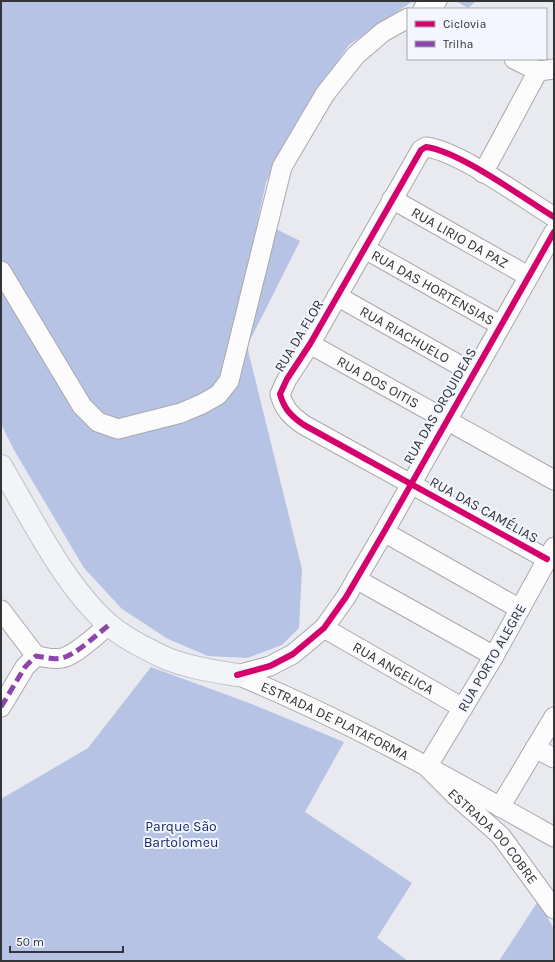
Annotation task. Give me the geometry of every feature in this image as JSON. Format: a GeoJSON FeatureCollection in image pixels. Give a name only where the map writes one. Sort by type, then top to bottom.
{"type":"FeatureCollection","features":[{"type":"Feature","properties":{"kind":"main road","name":"ESTRADA DE PLATAFORMA"},"geometry":{"type":"LineString","coordinates":[[1,466],[76,589],[109,625],[134,642],[165,658],[199,668],[237,675]]}},
{"type":"Feature","properties":{"kind":"street"},"geometry":{"type":"LineString","coordinates":[[425,8],[437,1]]}},
{"type":"Feature","properties":{"kind":"street"},"geometry":{"type":"LineString","coordinates":[[1,271],[82,406],[98,422],[118,429],[182,412],[218,396],[228,380],[282,167],[325,94],[356,55],[383,32],[407,19]]}},
{"type":"Feature","properties":{"kind":"street"},"geometry":{"type":"LineString","coordinates":[[517,60],[546,70],[483,172],[554,217]]}},
{"type":"Feature","properties":{"kind":"street","name":"RUA DA FLOR"},"geometry":{"type":"LineString","coordinates":[[410,483],[304,425],[290,415],[283,405],[280,394],[287,379],[310,344],[421,150],[426,147],[443,151],[483,172]]}},
{"type":"Feature","properties":{"kind":"street","name":"RUA LIRIO DA PAZ"},"geometry":{"type":"LineString","coordinates":[[392,200],[528,276]]}},
{"type":"Feature","properties":{"kind":"street","name":"RUA DAS ORQUIDEAS"},"geometry":{"type":"LineString","coordinates":[[237,675],[270,666],[292,654],[324,628],[346,597],[384,532],[472,373],[554,232]]}},
{"type":"Feature","properties":{"kind":"street","name":"RUA DAS HORTENSIAS"},"geometry":{"type":"LineString","coordinates":[[365,249],[500,325]]}},
{"type":"Feature","properties":{"kind":"street","name":"RUA RIACHUELO"},"geometry":{"type":"LineString","coordinates":[[337,296],[472,373]]}},
{"type":"Feature","properties":{"kind":"street","name":"RUA DOS OITIS"},"geometry":{"type":"LineString","coordinates":[[310,344],[446,422],[554,480]]}},
{"type":"Feature","properties":{"kind":"street","name":"RUA DAS CAMÉLIAS"},"geometry":{"type":"LineString","coordinates":[[410,483],[551,553]]}},
{"type":"Feature","properties":{"kind":"street"},"geometry":{"type":"LineString","coordinates":[[384,532],[520,609]]}},
{"type":"Feature","properties":{"kind":"street","name":"RUA PORTO ALEGRE"},"geometry":{"type":"LineString","coordinates":[[427,767],[494,656],[551,553]]}},
{"type":"Feature","properties":{"kind":"street"},"geometry":{"type":"LineString","coordinates":[[356,579],[494,656]]}},
{"type":"Feature","properties":{"kind":"street"},"geometry":{"type":"LineString","coordinates":[[1,610],[36,656],[63,658],[82,646],[109,625]]}},
{"type":"Feature","properties":{"kind":"street","name":"RUA ANGELICA"},"geometry":{"type":"LineString","coordinates":[[324,628],[463,708]]}},
{"type":"Feature","properties":{"kind":"street"},"geometry":{"type":"LineString","coordinates":[[1,707],[25,667],[36,656]]}},
{"type":"Feature","properties":{"kind":"street","name":"ESTRADA DE PLATAFORMA"},"geometry":{"type":"LineString","coordinates":[[237,675],[281,694],[427,767],[554,837]]}},
{"type":"Feature","properties":{"kind":"street"},"geometry":{"type":"LineString","coordinates":[[500,807],[554,717]]}},
{"type":"Feature","properties":{"kind":"street"},"geometry":{"type":"LineString","coordinates":[[535,748],[554,758]]}},
{"type":"Feature","properties":{"kind":"street","name":"ESTRADA DO COBRE"},"geometry":{"type":"LineString","coordinates":[[427,767],[457,797],[501,836],[554,909]]}},
{"type":"Feature","properties":{"kind":"green space"},"geometry":{"type":"Polygon","coordinates":[[[1,1],[413,1],[349,45],[301,114],[266,182],[258,220],[300,241],[247,346],[302,569],[299,628],[282,645],[247,658],[208,656],[168,639],[122,609],[84,568],[14,450],[1,424],[1,1]]]}},
{"type":"Feature","properties":{"kind":"green space"},"geometry":{"type":"Polygon","coordinates":[[[456,1],[476,1],[468,8],[456,1]]]}},
{"type":"Feature","properties":{"kind":"green space","name":"Parque São Bartolomeu"},"geometry":{"type":"Polygon","coordinates":[[[151,667],[249,703],[344,742],[305,812],[412,883],[377,938],[408,961],[1,961],[1,799],[88,748],[151,667]]]}},
{"type":"Feature","properties":{"kind":"green space"},"geometry":{"type":"Polygon","coordinates":[[[538,901],[554,929],[554,961],[499,961],[538,901]]]}},
{"type":"Feature","properties":{"kind":"marked path"},"geometry":{"type":"LineString","coordinates":[[1,707],[25,667],[36,656],[55,659],[68,656],[80,649],[109,625]]}},
{"type":"Feature","properties":{"kind":"cycle path"},"geometry":{"type":"LineString","coordinates":[[547,559],[304,425],[289,412],[280,394],[287,379],[310,344],[421,150],[426,147],[440,150],[456,157],[491,176],[554,217]]}},
{"type":"Feature","properties":{"kind":"cycle path"},"geometry":{"type":"LineString","coordinates":[[237,675],[270,666],[293,654],[324,628],[346,597],[384,532],[554,232]]}}]}
